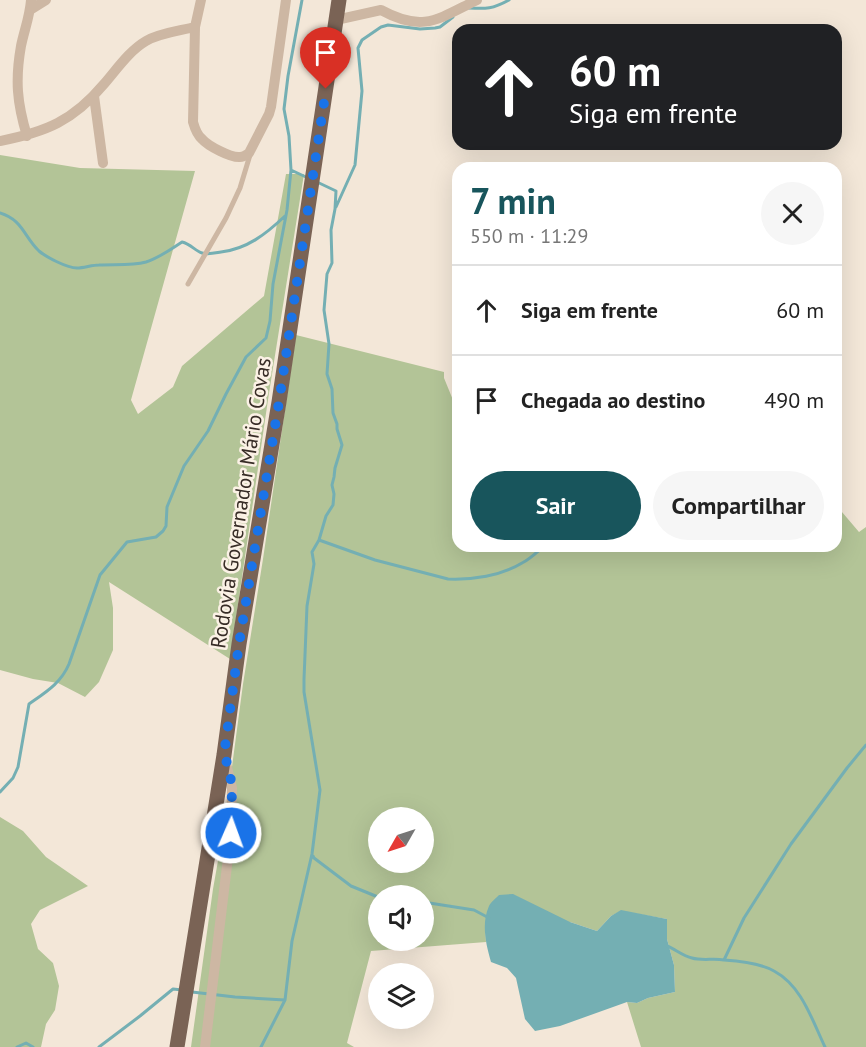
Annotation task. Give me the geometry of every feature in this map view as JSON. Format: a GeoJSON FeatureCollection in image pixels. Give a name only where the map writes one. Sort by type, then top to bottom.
{"type":"FeatureCollection","features":[{"type":"Feature","properties":{"kind":"main road","name":"Rodovia Governador Mário Covas"},"geometry":{"type":"LineString","coordinates":[[177,1047],[277,414],[339,0]]}},
{"type":"Feature","properties":{"kind":"street"},"geometry":{"type":"LineString","coordinates":[[27,136],[17,94],[21,46],[31,5],[46,0]]}},
{"type":"Feature","properties":{"kind":"street"},"geometry":{"type":"LineString","coordinates":[[201,0],[195,27],[194,122],[201,139],[213,148],[238,158],[249,153],[269,114],[286,0]]}},
{"type":"Feature","properties":{"kind":"street"},"geometry":{"type":"LineString","coordinates":[[336,20],[382,5],[396,19],[430,22],[477,0]]}},
{"type":"Feature","properties":{"kind":"street"},"geometry":{"type":"LineString","coordinates":[[0,141],[27,136],[62,121],[78,111],[94,96],[136,48],[148,40],[195,27]]}},
{"type":"Feature","properties":{"kind":"street"},"geometry":{"type":"LineString","coordinates":[[94,96],[103,163]]}},
{"type":"Feature","properties":{"kind":"street"},"geometry":{"type":"LineString","coordinates":[[205,1047],[231,833],[232,788],[224,755]]}},
{"type":"Feature","properties":{"kind":"lane"},"geometry":{"type":"LineString","coordinates":[[188,284],[226,218],[240,188],[252,148]]}},
{"type":"Feature","properties":{"kind":"green space"},"geometry":{"type":"Polygon","coordinates":[[[0,155],[80,168],[195,171],[131,400],[138,414],[173,387],[182,366],[264,296],[286,174],[304,174],[230,659],[109,582],[113,608],[113,650],[99,682],[85,697],[58,683],[0,670],[0,155]]]}},
{"type":"Feature","properties":{"kind":"green space"},"geometry":{"type":"Polygon","coordinates":[[[296,335],[444,372],[452,398],[452,552],[842,552],[842,512],[859,532],[866,527],[866,1047],[641,1047],[627,1002],[637,1003],[675,992],[674,965],[667,939],[667,919],[621,911],[611,916],[597,931],[570,922],[485,925],[486,942],[434,946],[434,885],[368,885],[368,951],[371,951],[347,1043],[354,1047],[191,1047],[243,684],[296,335]]]}},
{"type":"Feature","properties":{"kind":"green space"},"geometry":{"type":"Polygon","coordinates":[[[0,817],[23,831],[46,857],[88,886],[40,910],[31,924],[38,949],[53,963],[59,986],[55,1010],[46,1024],[41,1047],[0,1047],[0,817]]]}},
{"type":"Feature","properties":{"kind":"water"},"geometry":{"type":"Polygon","coordinates":[[[513,894],[570,922],[597,931],[611,916],[621,910],[667,919],[667,939],[674,965],[675,992],[637,1003],[627,1002],[560,1026],[535,1031],[525,1019],[516,978],[507,968],[491,962],[486,941],[485,920],[489,906],[499,895],[513,894]]]}},
{"type":"Feature","properties":{"kind":"waterway"},"geometry":{"type":"LineString","coordinates":[[0,792],[13,778],[18,767],[29,704],[52,687],[66,671],[100,575],[127,542],[156,537],[163,531],[166,526],[167,507],[184,466],[208,431],[246,357],[266,338],[273,284],[287,210],[291,170],[289,136],[284,109],[302,0]]}},
{"type":"Feature","properties":{"kind":"waterway"},"geometry":{"type":"LineString","coordinates":[[469,8],[489,8],[509,0]]}},
{"type":"Feature","properties":{"kind":"waterway"},"geometry":{"type":"LineString","coordinates":[[336,207],[355,165],[362,91],[358,48],[362,40],[388,25],[420,29],[435,28],[453,17]]}},
{"type":"Feature","properties":{"kind":"waterway"},"geometry":{"type":"LineString","coordinates":[[291,170],[308,178]]}},
{"type":"Feature","properties":{"kind":"waterway"},"geometry":{"type":"LineString","coordinates":[[261,1047],[285,1000],[292,941],[312,854],[320,790],[304,692],[307,606],[314,564],[312,552],[319,540],[326,516],[333,505],[332,485],[342,445],[333,413],[332,389],[327,374],[329,344],[324,310],[327,274],[332,263],[331,230],[336,191],[317,182]]}},
{"type":"Feature","properties":{"kind":"waterway"},"geometry":{"type":"LineString","coordinates":[[0,213],[14,220],[42,253],[73,268],[146,262],[182,242],[204,254],[239,248],[256,240],[285,216]]}},
{"type":"Feature","properties":{"kind":"waterway"},"geometry":{"type":"LineString","coordinates":[[319,540],[375,560],[448,579],[467,579],[496,574],[514,567],[537,552]]}},
{"type":"Feature","properties":{"kind":"waterway"},"geometry":{"type":"LineString","coordinates":[[724,960],[744,918],[791,844],[866,745]]}},
{"type":"Feature","properties":{"kind":"waterway"},"geometry":{"type":"LineString","coordinates":[[313,856],[351,886],[368,893]]}},
{"type":"Feature","properties":{"kind":"waterway"},"geometry":{"type":"LineString","coordinates":[[434,904],[474,910],[489,918]]}},
{"type":"Feature","properties":{"kind":"waterway"},"geometry":{"type":"LineString","coordinates":[[667,946],[692,958],[720,959],[763,966],[784,977],[792,985],[811,1015],[825,1047]]}},
{"type":"Feature","properties":{"kind":"waterway"},"geometry":{"type":"LineString","coordinates":[[99,1047],[173,989],[182,990]]}},
{"type":"Feature","properties":{"kind":"waterway"},"geometry":{"type":"LineString","coordinates":[[192,992],[285,1000]]}},
{"type":"Feature","properties":{"kind":"waterway"},"geometry":{"type":"LineString","coordinates":[[17,1047],[26,1043],[33,1047]]}},
{"type":"Feature","properties":{"kind":"route"},"geometry":{"type":"LineString","coordinates":[[231,833],[233,795],[229,768],[224,755],[239,644],[279,402],[326,89]]}}]}
